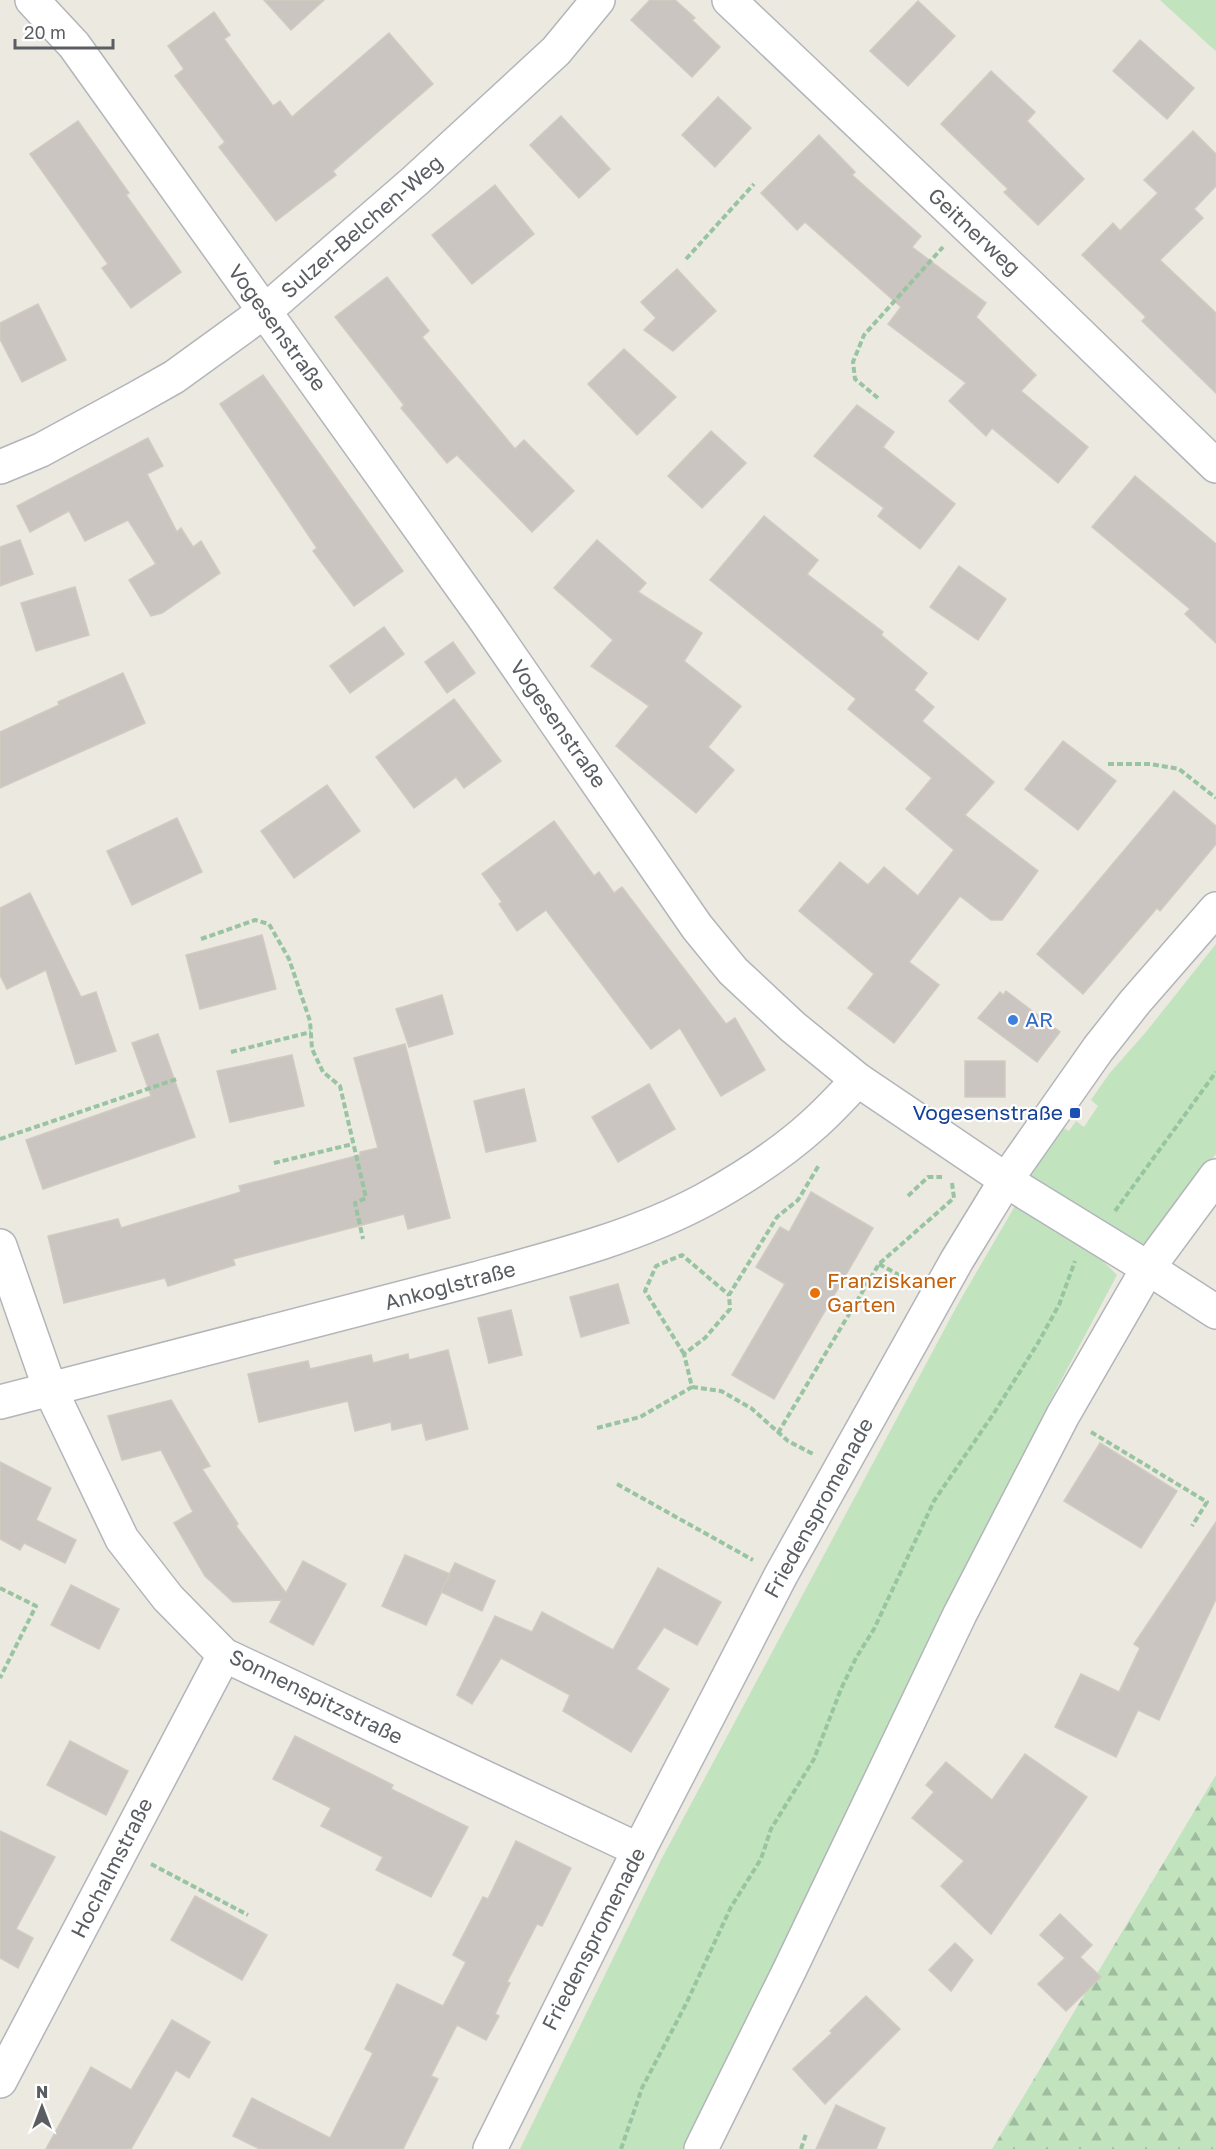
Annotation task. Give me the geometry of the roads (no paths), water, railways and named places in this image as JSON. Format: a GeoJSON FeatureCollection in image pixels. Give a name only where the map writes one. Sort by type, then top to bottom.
{"type":"FeatureCollection","features":[{"type":"Feature","properties":{"kind":"street","name":"Vogesenstraße"},"geometry":{"type":"LineString","coordinates":[[32,0],[74,45],[479,611],[697,927],[733,971],[793,1027],[858,1080],[1006,1180],[1216,1312]]}},
{"type":"Feature","properties":{"kind":"street","name":"Sulzer-Belchen-Weg"},"geometry":{"type":"LineString","coordinates":[[0,466],[41,450],[108,416],[164,382],[266,311],[416,180],[556,51],[598,0]]}},
{"type":"Feature","properties":{"kind":"street","name":"Geitnerweg"},"geometry":{"type":"LineString","coordinates":[[729,0],[1216,466]]}},
{"type":"Feature","properties":{"kind":"street","name":"Friedenspromenade"},"geometry":{"type":"LineString","coordinates":[[490,2149],[639,1850],[781,1575],[957,1260],[1006,1180],[1098,1049],[1135,1002],[1216,909]]}},
{"type":"Feature","properties":{"kind":"street","name":"Ankoglstraße"},"geometry":{"type":"LineString","coordinates":[[0,1402],[475,1279],[626,1234],[703,1201],[782,1150],[813,1125],[858,1080]]}},
{"type":"Feature","properties":{"kind":"street"},"geometry":{"type":"LineString","coordinates":[[701,2149],[795,1959],[960,1614],[1063,1415],[1148,1268],[1216,1176]]}},
{"type":"Feature","properties":{"kind":"street","name":"Sonnenspitzstraße"},"geometry":{"type":"LineString","coordinates":[[0,1246],[50,1389],[122,1539],[168,1598],[224,1655],[639,1850]]}},
{"type":"Feature","properties":{"kind":"street","name":"Hochalmstraße"},"geometry":{"type":"LineString","coordinates":[[0,2081],[224,1655]]}},
{"type":"Feature","properties":{"kind":"place","name":"AR"},"geometry":{"type":"Point","coordinates":[1013,1020]}},
{"type":"Feature","properties":{"kind":"place","name":"Vogesenstraße"},"geometry":{"type":"Point","coordinates":[1075,1113]}},
{"type":"Feature","properties":{"kind":"place","name":"Franziskaner Garten"},"geometry":{"type":"Point","coordinates":[815,1293]}}]}
